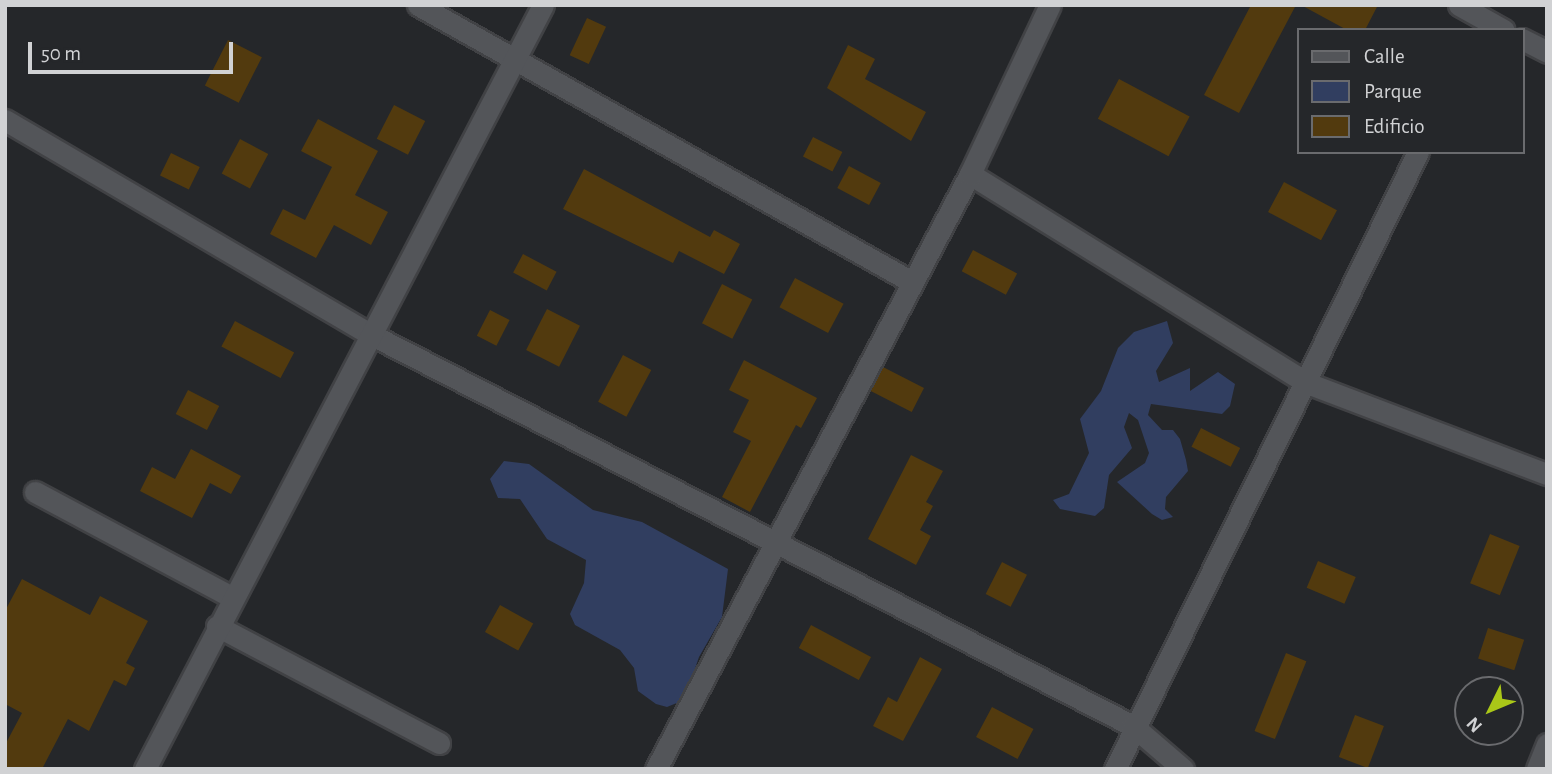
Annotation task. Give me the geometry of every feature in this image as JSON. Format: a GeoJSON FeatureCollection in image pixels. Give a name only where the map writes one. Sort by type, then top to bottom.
{"type":"FeatureCollection","features":[{"type":"Feature","properties":{"kind":"street"},"geometry":{"type":"LineString","coordinates":[[418,5],[912,282]]}},
{"type":"Feature","properties":{"kind":"street"},"geometry":{"type":"LineString","coordinates":[[145,769],[217,625],[543,5]]}},
{"type":"Feature","properties":{"kind":"street"},"geometry":{"type":"LineString","coordinates":[[656,769],[970,174],[1050,5]]}},
{"type":"Feature","properties":{"kind":"street"},"geometry":{"type":"LineString","coordinates":[[1459,5],[1479,24]]}},
{"type":"Feature","properties":{"kind":"street"},"geometry":{"type":"LineString","coordinates":[[1524,40],[1547,52]]}},
{"type":"Feature","properties":{"kind":"street"},"geometry":{"type":"LineString","coordinates":[[5,120],[370,334],[1133,726],[1183,769]]}},
{"type":"Feature","properties":{"kind":"street"},"geometry":{"type":"LineString","coordinates":[[1115,769],[1133,726],[1307,383],[1417,154]]}},
{"type":"Feature","properties":{"kind":"street"},"geometry":{"type":"LineString","coordinates":[[970,174],[1307,383],[1547,474]]}},
{"type":"Feature","properties":{"kind":"street"},"geometry":{"type":"LineString","coordinates":[[35,492],[232,597]]}},
{"type":"Feature","properties":{"kind":"street"},"geometry":{"type":"LineString","coordinates":[[217,625],[439,743]]}},
{"type":"Feature","properties":{"kind":"street"},"geometry":{"type":"LineString","coordinates":[[1537,769],[1547,744]]}},
{"type":"Feature","properties":{"kind":"green space"},"geometry":{"type":"Polygon","coordinates":[[[1167,321],[1173,343],[1156,371],[1159,382],[1190,368],[1190,391],[1218,372],[1235,384],[1230,406],[1222,414],[1151,404],[1148,415],[1162,430],[1173,430],[1180,439],[1186,460],[1188,471],[1166,497],[1165,509],[1173,517],[1162,520],[1152,514],[1117,482],[1145,463],[1149,453],[1138,420],[1129,413],[1124,427],[1132,448],[1109,475],[1104,508],[1095,516],[1060,509],[1053,500],[1069,494],[1089,453],[1080,419],[1101,391],[1118,348],[1134,332],[1167,321]]]}},
{"type":"Feature","properties":{"kind":"green space"},"geometry":{"type":"Polygon","coordinates":[[[504,461],[529,464],[593,510],[642,522],[728,569],[722,617],[699,657],[684,700],[667,707],[656,704],[638,691],[634,668],[620,650],[575,625],[570,614],[584,583],[586,560],[547,539],[520,499],[498,498],[490,479],[504,461]]]}},
{"type":"Feature","properties":{"kind":"building"},"geometry":{"type":"Polygon","coordinates":[[[1251,5],[1296,5],[1239,113],[1204,95],[1251,5]]]}},
{"type":"Feature","properties":{"kind":"building"},"geometry":{"type":"Polygon","coordinates":[[[1301,5],[1378,5],[1366,28],[1343,28],[1301,5]]]}},
{"type":"Feature","properties":{"kind":"building"},"geometry":{"type":"Polygon","coordinates":[[[587,18],[606,27],[589,64],[570,55],[587,18]]]}},
{"type":"Feature","properties":{"kind":"building"},"geometry":{"type":"Polygon","coordinates":[[[228,40],[262,57],[239,103],[205,85],[228,40]]]}},
{"type":"Feature","properties":{"kind":"building"},"geometry":{"type":"Polygon","coordinates":[[[848,45],[875,59],[865,79],[926,112],[911,141],[827,88],[848,45]]]}},
{"type":"Feature","properties":{"kind":"building"},"geometry":{"type":"Polygon","coordinates":[[[1119,79],[1190,117],[1169,156],[1098,119],[1119,79]]]}},
{"type":"Feature","properties":{"kind":"building"},"geometry":{"type":"Polygon","coordinates":[[[394,105],[425,121],[408,155],[377,139],[394,105]]]}},
{"type":"Feature","properties":{"kind":"building"},"geometry":{"type":"Polygon","coordinates":[[[318,119],[378,151],[355,195],[388,212],[371,245],[334,225],[316,258],[270,234],[283,209],[305,220],[332,167],[301,151],[318,119]]]}},
{"type":"Feature","properties":{"kind":"building"},"geometry":{"type":"Polygon","coordinates":[[[813,137],[842,152],[832,172],[803,157],[813,137]]]}},
{"type":"Feature","properties":{"kind":"building"},"geometry":{"type":"Polygon","coordinates":[[[240,139],[268,154],[250,188],[222,173],[240,139]]]}},
{"type":"Feature","properties":{"kind":"building"},"geometry":{"type":"Polygon","coordinates":[[[171,153],[200,167],[189,189],[160,175],[171,153]]]}},
{"type":"Feature","properties":{"kind":"building"},"geometry":{"type":"Polygon","coordinates":[[[849,166],[881,183],[869,205],[837,188],[849,166]]]}},
{"type":"Feature","properties":{"kind":"building"},"geometry":{"type":"Polygon","coordinates":[[[584,169],[710,237],[714,230],[740,244],[724,274],[679,251],[673,263],[563,209],[584,169]]]}},
{"type":"Feature","properties":{"kind":"building"},"geometry":{"type":"Polygon","coordinates":[[[1284,182],[1337,210],[1321,240],[1268,212],[1284,182]]]}},
{"type":"Feature","properties":{"kind":"building"},"geometry":{"type":"Polygon","coordinates":[[[973,250],[1017,273],[1006,295],[962,271],[973,250]]]}},
{"type":"Feature","properties":{"kind":"building"},"geometry":{"type":"Polygon","coordinates":[[[523,254],[557,272],[547,290],[513,273],[523,254]]]}},
{"type":"Feature","properties":{"kind":"building"},"geometry":{"type":"Polygon","coordinates":[[[795,278],[844,304],[828,333],[780,307],[795,278]]]}},
{"type":"Feature","properties":{"kind":"building"},"geometry":{"type":"Polygon","coordinates":[[[722,284],[752,299],[732,339],[702,323],[722,284]]]}},
{"type":"Feature","properties":{"kind":"building"},"geometry":{"type":"Polygon","coordinates":[[[547,309],[580,326],[559,367],[526,350],[547,309]]]}},
{"type":"Feature","properties":{"kind":"building"},"geometry":{"type":"Polygon","coordinates":[[[490,310],[510,320],[496,346],[477,336],[490,310]]]}},
{"type":"Feature","properties":{"kind":"building"},"geometry":{"type":"Polygon","coordinates":[[[235,321],[294,352],[281,378],[221,347],[235,321]]]}},
{"type":"Feature","properties":{"kind":"building"},"geometry":{"type":"Polygon","coordinates":[[[623,355],[651,370],[626,417],[598,402],[623,355]]]}},
{"type":"Feature","properties":{"kind":"building"},"geometry":{"type":"Polygon","coordinates":[[[744,360],[817,398],[801,428],[796,425],[750,512],[722,497],[751,441],[733,432],[749,400],[729,390],[744,360]]]}},
{"type":"Feature","properties":{"kind":"building"},"geometry":{"type":"Polygon","coordinates":[[[883,367],[924,388],[912,412],[871,391],[883,367]]]}},
{"type":"Feature","properties":{"kind":"building"},"geometry":{"type":"Polygon","coordinates":[[[188,390],[219,406],[207,430],[176,414],[188,390]]]}},
{"type":"Feature","properties":{"kind":"building"},"geometry":{"type":"Polygon","coordinates":[[[1201,428],[1240,448],[1231,467],[1191,447],[1201,428]]]}},
{"type":"Feature","properties":{"kind":"building"},"geometry":{"type":"Polygon","coordinates":[[[191,449],[241,476],[231,494],[210,483],[192,518],[140,491],[152,467],[175,479],[191,449]]]}},
{"type":"Feature","properties":{"kind":"building"},"geometry":{"type":"Polygon","coordinates":[[[911,455],[943,471],[926,502],[933,506],[920,530],[931,536],[916,565],[868,539],[911,455]]]}},
{"type":"Feature","properties":{"kind":"building"},"geometry":{"type":"Polygon","coordinates":[[[1490,534],[1520,546],[1500,595],[1470,583],[1490,534]]]}},
{"type":"Feature","properties":{"kind":"building"},"geometry":{"type":"Polygon","coordinates":[[[1318,561],[1356,577],[1344,604],[1307,588],[1318,561]]]}},
{"type":"Feature","properties":{"kind":"building"},"geometry":{"type":"Polygon","coordinates":[[[1002,562],[1027,575],[1011,607],[986,594],[1002,562]]]}},
{"type":"Feature","properties":{"kind":"building"},"geometry":{"type":"Polygon","coordinates":[[[22,579],[90,615],[100,596],[148,621],[126,663],[135,668],[126,686],[114,680],[89,731],[68,719],[42,769],[5,769],[5,745],[22,713],[5,704],[5,611],[22,579]]]}},
{"type":"Feature","properties":{"kind":"building"},"geometry":{"type":"Polygon","coordinates":[[[500,605],[533,623],[518,651],[485,632],[500,605]]]}},
{"type":"Feature","properties":{"kind":"building"},"geometry":{"type":"Polygon","coordinates":[[[811,625],[871,657],[859,680],[799,648],[811,625]]]}},
{"type":"Feature","properties":{"kind":"building"},"geometry":{"type":"Polygon","coordinates":[[[1488,628],[1524,640],[1514,670],[1478,658],[1488,628]]]}},
{"type":"Feature","properties":{"kind":"building"},"geometry":{"type":"Polygon","coordinates":[[[1286,653],[1306,661],[1275,739],[1255,731],[1286,653]]]}},
{"type":"Feature","properties":{"kind":"building"},"geometry":{"type":"Polygon","coordinates":[[[920,657],[942,669],[903,741],[873,726],[888,697],[897,702],[920,657]]]}},
{"type":"Feature","properties":{"kind":"building"},"geometry":{"type":"Polygon","coordinates":[[[992,707],[1033,729],[1018,759],[976,737],[992,707]]]}},
{"type":"Feature","properties":{"kind":"building"},"geometry":{"type":"Polygon","coordinates":[[[1355,715],[1384,726],[1368,768],[1339,757],[1355,715]]]}}]}
